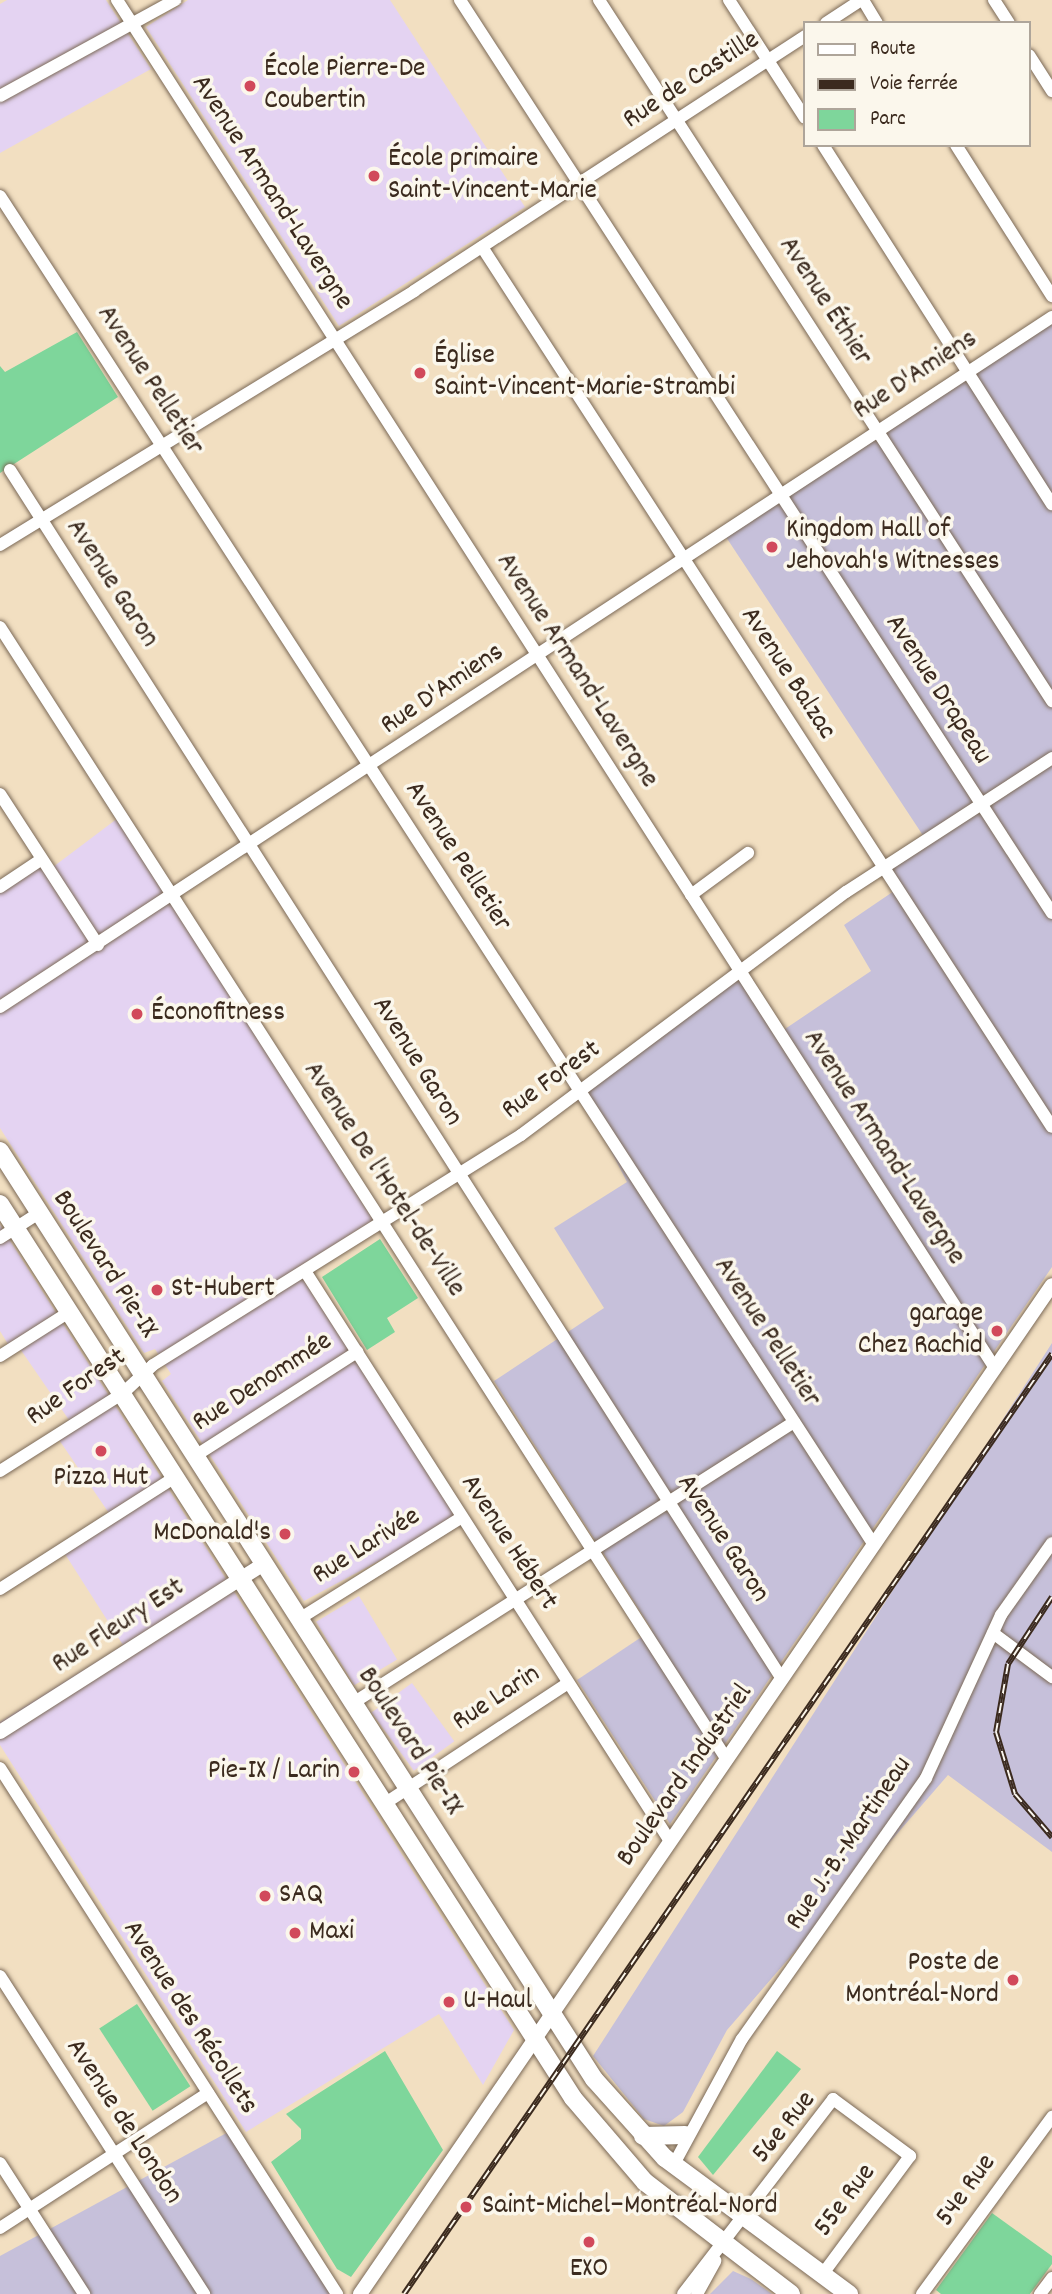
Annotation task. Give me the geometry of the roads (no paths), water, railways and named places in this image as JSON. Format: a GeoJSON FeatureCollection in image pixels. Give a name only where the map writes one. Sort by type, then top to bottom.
{"type":"FeatureCollection","features":[{"type":"Feature","properties":{"kind":"main road","name":"Boulevard Pie-IX"},"geometry":{"type":"LineString","coordinates":[[0,1151],[598,2084],[643,2136],[674,2165],[849,2294]]}},
{"type":"Feature","properties":{"kind":"main road","name":"Boulevard Pie-IX"},"geometry":{"type":"LineString","coordinates":[[0,1204],[534,2039],[612,2147],[721,2251],[791,2294]]}},
{"type":"Feature","properties":{"kind":"main road"},"geometry":{"type":"LineString","coordinates":[[643,2136],[685,2135]]}},
{"type":"Feature","properties":{"kind":"street","name":"Avenue Armand-Lavergne"},"geometry":{"type":"LineString","coordinates":[[117,0],[995,1368]]}},
{"type":"Feature","properties":{"kind":"street"},"geometry":{"type":"LineString","coordinates":[[0,96],[175,0]]}},
{"type":"Feature","properties":{"kind":"street","name":"Avenue Drapeau"},"geometry":{"type":"LineString","coordinates":[[460,0],[1052,913]]}},
{"type":"Feature","properties":{"kind":"street","name":"Avenue Éthier"},"geometry":{"type":"LineString","coordinates":[[599,0],[1052,701]]}},
{"type":"Feature","properties":{"kind":"street"},"geometry":{"type":"LineString","coordinates":[[729,0],[804,116]]}},
{"type":"Feature","properties":{"kind":"street"},"geometry":{"type":"LineString","coordinates":[[829,21],[862,0],[876,21]]}},
{"type":"Feature","properties":{"kind":"street"},"geometry":{"type":"LineString","coordinates":[[994,0],[1008,21]]}},
{"type":"Feature","properties":{"kind":"street","name":"Rue de Castille"},"geometry":{"type":"LineString","coordinates":[[0,545],[335,340],[804,38]]}},
{"type":"Feature","properties":{"kind":"street"},"geometry":{"type":"LineString","coordinates":[[1031,58],[1052,91]]}},
{"type":"Feature","properties":{"kind":"street"},"geometry":{"type":"LineString","coordinates":[[823,147],[1052,504]]}},
{"type":"Feature","properties":{"kind":"street"},"geometry":{"type":"LineString","coordinates":[[957,147],[1052,296]]}},
{"type":"Feature","properties":{"kind":"street","name":"Avenue Pelletier"},"geometry":{"type":"LineString","coordinates":[[0,196],[874,1545]]}},
{"type":"Feature","properties":{"kind":"street","name":"Avenue Balzac"},"geometry":{"type":"LineString","coordinates":[[482,247],[1052,1127]]}},
{"type":"Feature","properties":{"kind":"street","name":"Rue D'Amiens"},"geometry":{"type":"LineString","coordinates":[[0,1007],[251,848],[682,556],[1052,317]]}},
{"type":"Feature","properties":{"kind":"street","name":"Avenue Garon"},"geometry":{"type":"LineString","coordinates":[[10,470],[782,1679]]}},
{"type":"Feature","properties":{"kind":"street","name":"Avenue De l'Hotel-de-Ville"},"geometry":{"type":"LineString","coordinates":[[0,626],[727,1760]]}},
{"type":"Feature","properties":{"kind":"street","name":"Rue Forest"},"geometry":{"type":"LineString","coordinates":[[0,1471],[121,1394],[142,1373],[460,1176],[883,868],[1052,758]]}},
{"type":"Feature","properties":{"kind":"street"},"geometry":{"type":"LineString","coordinates":[[0,794],[98,945]]}},
{"type":"Feature","properties":{"kind":"street"},"geometry":{"type":"LineString","coordinates":[[691,895],[748,853]]}},
{"type":"Feature","properties":{"kind":"street"},"geometry":{"type":"LineString","coordinates":[[0,887],[42,859]]}},
{"type":"Feature","properties":{"kind":"street"},"geometry":{"type":"LineString","coordinates":[[0,1238],[39,1213]]}},
{"type":"Feature","properties":{"kind":"street","name":"Avenue Hébert"},"geometry":{"type":"LineString","coordinates":[[305,1271],[670,1841]]}},
{"type":"Feature","properties":{"kind":"street","name":"Boulevard Industriel"},"geometry":{"type":"LineString","coordinates":[[360,2294],[1052,1285]]}},
{"type":"Feature","properties":{"kind":"street"},"geometry":{"type":"LineString","coordinates":[[0,1356],[69,1312]]}},
{"type":"Feature","properties":{"kind":"street","name":"Rue Denommée"},"geometry":{"type":"LineString","coordinates":[[195,1456],[357,1352]]}},
{"type":"Feature","properties":{"kind":"street"},"geometry":{"type":"LineString","coordinates":[[353,1703],[794,1422]]}},
{"type":"Feature","properties":{"kind":"street"},"geometry":{"type":"LineString","coordinates":[[0,1589],[175,1477]]}},
{"type":"Feature","properties":{"kind":"street","name":"Rue Larivée"},"geometry":{"type":"LineString","coordinates":[[299,1619],[462,1517]]}},
{"type":"Feature","properties":{"kind":"street","name":"Rue J.-B.-Martineau"},"geometry":{"type":"LineString","coordinates":[[674,2165],[685,2135],[742,2039],[917,1793],[993,1633],[1052,1542]]}},
{"type":"Feature","properties":{"kind":"street","name":"Rue Fleury Est"},"geometry":{"type":"LineString","coordinates":[[0,1732],[264,1563]]}},
{"type":"Feature","properties":{"kind":"street"},"geometry":{"type":"LineString","coordinates":[[993,1633],[1052,1677]]}},
{"type":"Feature","properties":{"kind":"street","name":"Rue Larin"},"geometry":{"type":"LineString","coordinates":[[384,1804],[407,1786],[568,1683]]}},
{"type":"Feature","properties":{"kind":"street","name":"Avenue des Récollets"},"geometry":{"type":"LineString","coordinates":[[0,1768],[337,2294]]}},
{"type":"Feature","properties":{"kind":"street","name":"Avenue de London"},"geometry":{"type":"LineString","coordinates":[[0,1976],[204,2294]]}},
{"type":"Feature","properties":{"kind":"street"},"geometry":{"type":"LineString","coordinates":[[0,2228],[208,2093]]}},
{"type":"Feature","properties":{"kind":"street","name":"56e Rue"},"geometry":{"type":"LineString","coordinates":[[683,2294],[721,2251],[834,2099],[910,2156]]}},
{"type":"Feature","properties":{"kind":"street","name":"54e Rue"},"geometry":{"type":"LineString","coordinates":[[922,2294],[1052,2117]]}},
{"type":"Feature","properties":{"kind":"street","name":"55e Rue"},"geometry":{"type":"LineString","coordinates":[[822,2275],[910,2156]]}},
{"type":"Feature","properties":{"kind":"street"},"geometry":{"type":"LineString","coordinates":[[0,2163],[84,2294]]}},
{"type":"Feature","properties":{"kind":"street","name":"56e Rue"},"geometry":{"type":"LineString","coordinates":[[697,2294],[721,2251]]}},
{"type":"Feature","properties":{"kind":"street"},"geometry":{"type":"LineString","coordinates":[[1040,2294],[1052,2278]]}},
{"type":"Feature","properties":{"kind":"railway"},"geometry":{"type":"LineString","coordinates":[[404,2294],[1052,1354]]}},
{"type":"Feature","properties":{"kind":"railway"},"geometry":{"type":"LineString","coordinates":[[1052,1597],[1008,1664],[996,1732],[1015,1794],[1052,1837]]}},
{"type":"Feature","properties":{"kind":"place","name":"École Pierre-De Coubertin"},"geometry":{"type":"Point","coordinates":[250,86]}},
{"type":"Feature","properties":{"kind":"place","name":"École primaire Saint-Vincent-Marie"},"geometry":{"type":"Point","coordinates":[374,176]}},
{"type":"Feature","properties":{"kind":"place","name":"Église Saint-Vincent-Marie-Strambi"},"geometry":{"type":"Point","coordinates":[420,373]}},
{"type":"Feature","properties":{"kind":"place","name":"Kingdom Hall of Jehovah's Witnesses"},"geometry":{"type":"Point","coordinates":[772,547]}},
{"type":"Feature","properties":{"kind":"place","name":"Éconofitness"},"geometry":{"type":"Point","coordinates":[137,1014]}},
{"type":"Feature","properties":{"kind":"place","name":"St-Hubert"},"geometry":{"type":"Point","coordinates":[157,1290]}},
{"type":"Feature","properties":{"kind":"place","name":"garage Chez Rachid"},"geometry":{"type":"Point","coordinates":[997,1331]}},
{"type":"Feature","properties":{"kind":"place","name":"Pizza Hut"},"geometry":{"type":"Point","coordinates":[101,1451]}},
{"type":"Feature","properties":{"kind":"place","name":"McDonald's"},"geometry":{"type":"Point","coordinates":[285,1534]}},
{"type":"Feature","properties":{"kind":"place","name":"Pie-IX / Larin"},"geometry":{"type":"Point","coordinates":[354,1772]}},
{"type":"Feature","properties":{"kind":"place","name":"SAQ"},"geometry":{"type":"Point","coordinates":[265,1896]}},
{"type":"Feature","properties":{"kind":"place","name":"Maxi"},"geometry":{"type":"Point","coordinates":[295,1933]}},
{"type":"Feature","properties":{"kind":"place","name":"Poste de Montréal-Nord"},"geometry":{"type":"Point","coordinates":[1013,1980]}},
{"type":"Feature","properties":{"kind":"place","name":"U-Haul"},"geometry":{"type":"Point","coordinates":[449,2002]}},
{"type":"Feature","properties":{"kind":"place","name":"Saint-Michel–Montréal-Nord"},"geometry":{"type":"Point","coordinates":[466,2207]}},
{"type":"Feature","properties":{"kind":"place","name":"EXO"},"geometry":{"type":"Point","coordinates":[589,2242]}}]}
